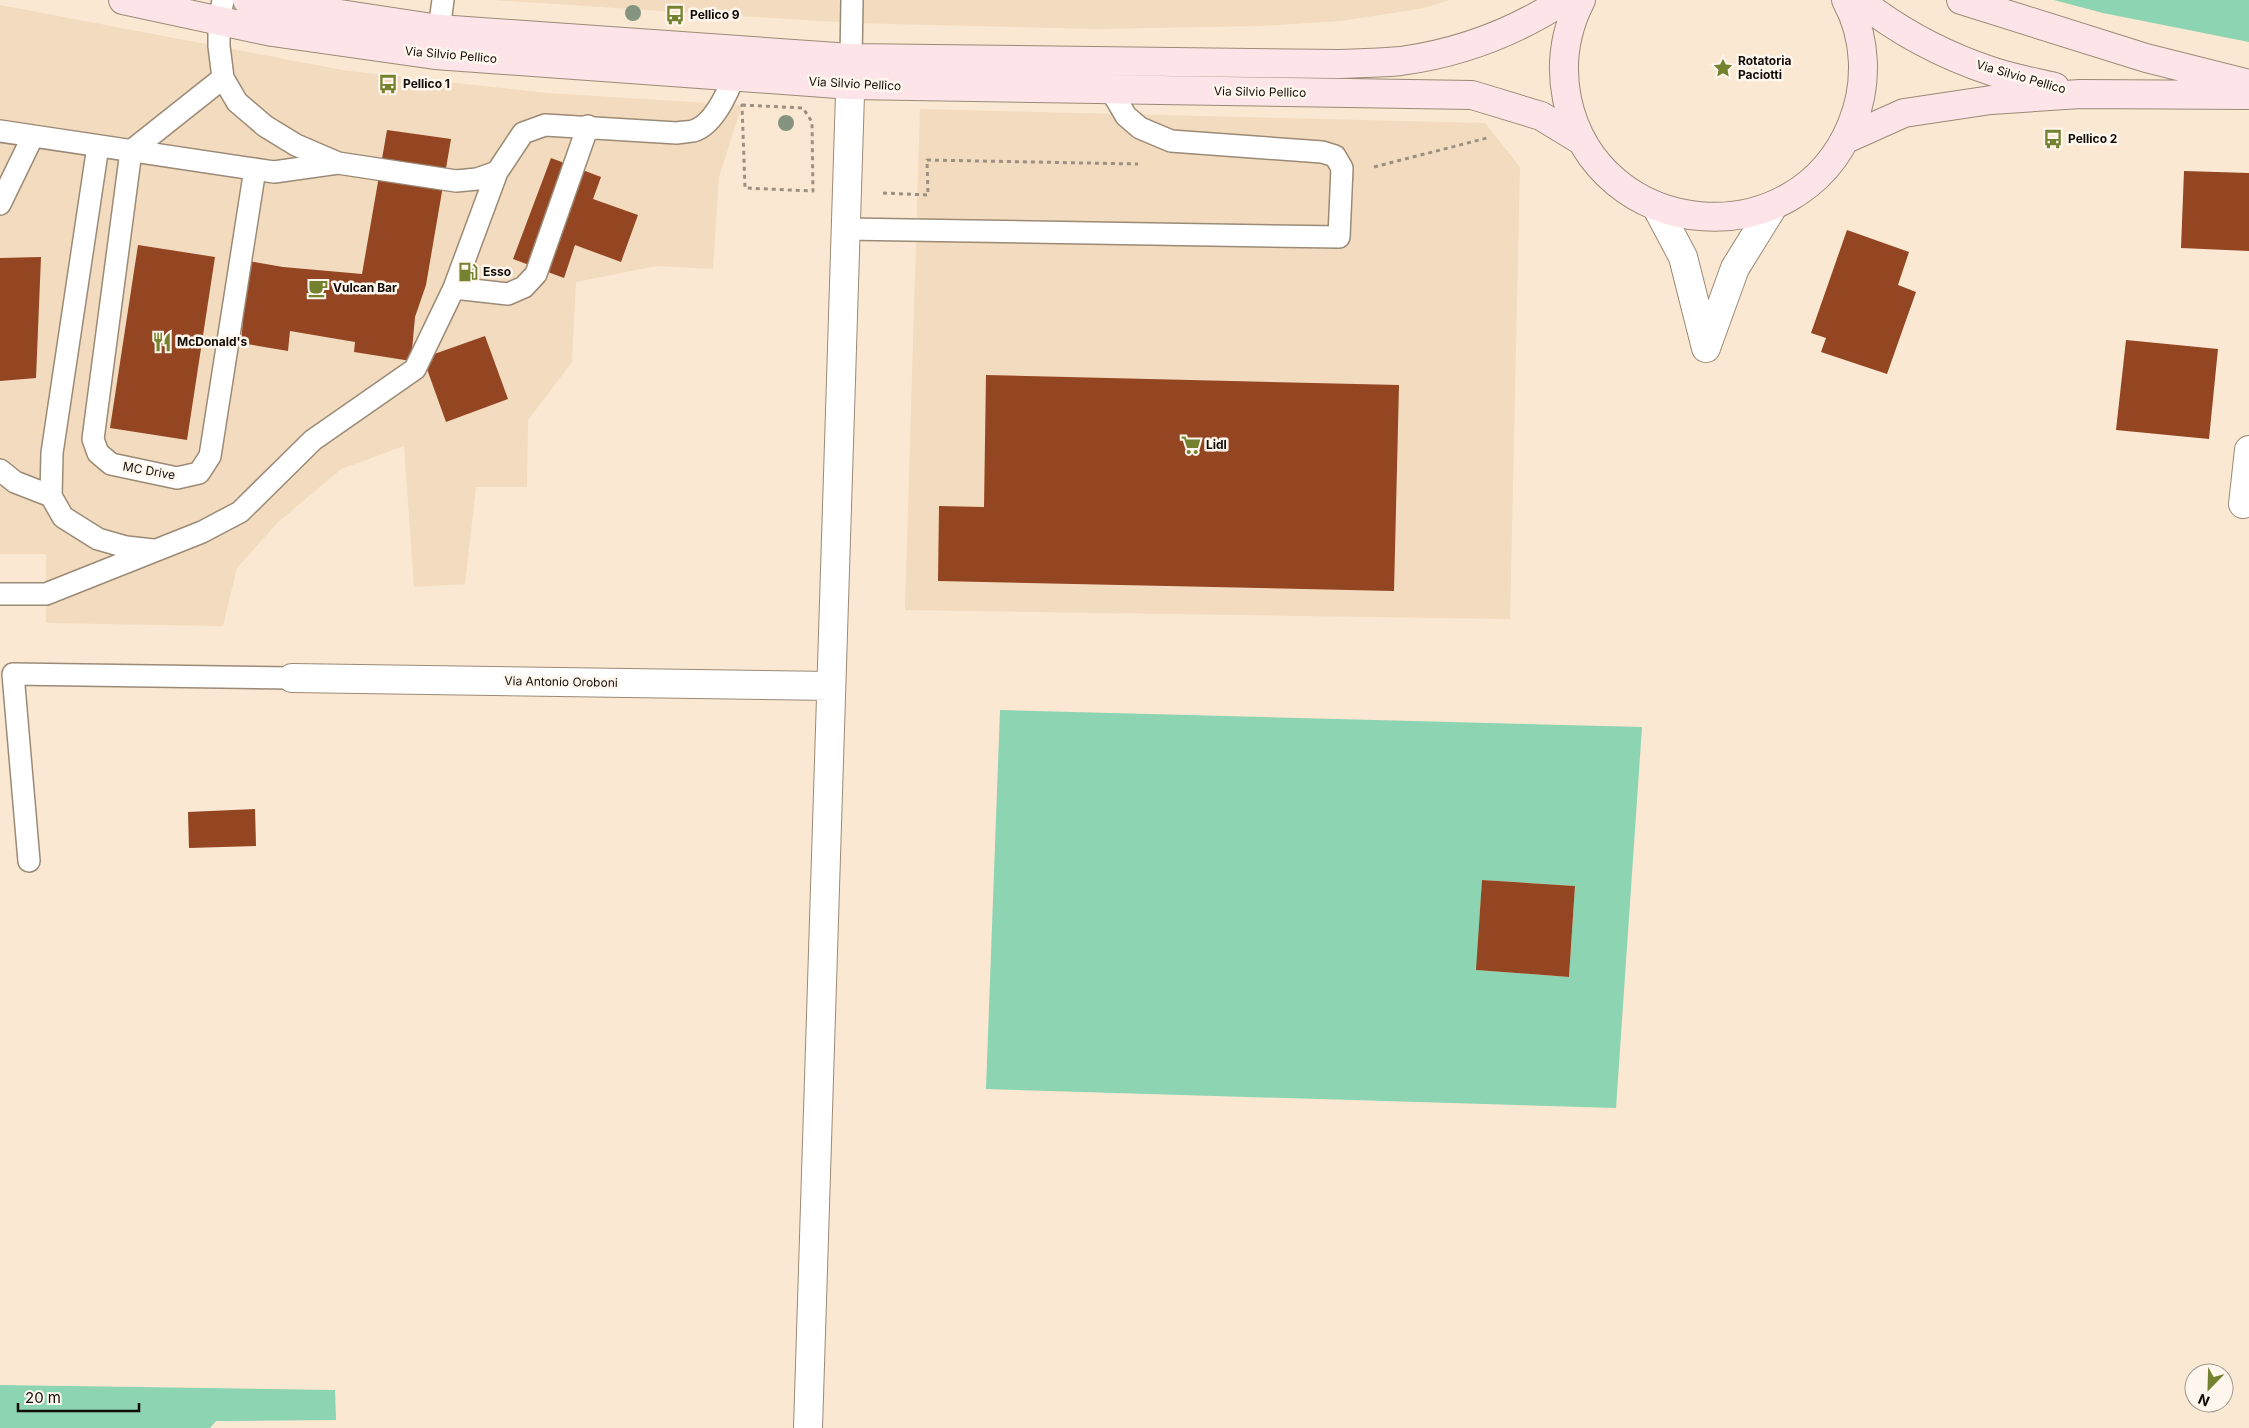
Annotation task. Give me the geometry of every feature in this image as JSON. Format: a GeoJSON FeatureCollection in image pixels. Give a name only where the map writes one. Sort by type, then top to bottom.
{"type":"FeatureCollection","features":[{"type":"Feature","properties":{"kind":"main road","name":"Via Silvio Pellico"},"geometry":{"type":"LineString","coordinates":[[123,0],[221,11],[319,39],[435,55],[736,63],[851,58],[1339,64],[1400,61],[1453,51],[1498,35],[1542,14],[1564,0]]}},
{"type":"Feature","properties":{"kind":"main road","name":"Via Silvio Pellico"},"geometry":{"type":"LineString","coordinates":[[247,0],[439,29],[736,63],[851,85],[1472,95],[1541,116],[1582,141]]}},
{"type":"Feature","properties":{"kind":"main road","name":"Via Silvio Pellico"},"geometry":{"type":"LineString","coordinates":[[1581,0],[1571,19],[1564,49],[1564,81],[1570,111],[1582,141],[1601,167],[1628,190],[1656,206],[1695,217],[1734,216],[1774,205],[1799,192],[1823,171],[1846,139],[1858,108],[1863,72],[1861,43],[1854,14],[1846,0]]}},
{"type":"Feature","properties":{"kind":"main road","name":"Via Silvio Pellico"},"geometry":{"type":"LineString","coordinates":[[1859,0],[1882,18],[1930,46],[1991,71],[2080,94]]}},
{"type":"Feature","properties":{"kind":"main road"},"geometry":{"type":"LineString","coordinates":[[1960,0],[2146,58],[2249,84]]}},
{"type":"Feature","properties":{"kind":"main road","name":"Via Silvio Pellico"},"geometry":{"type":"LineString","coordinates":[[1846,139],[1904,112],[1991,100],[2080,94],[2249,94]]}},
{"type":"Feature","properties":{"kind":"street"},"geometry":{"type":"LineString","coordinates":[[808,1428],[851,58]]}},
{"type":"Feature","properties":{"kind":"street"},"geometry":{"type":"LineString","coordinates":[[1656,206],[1684,257],[1706,348],[1735,268],[1774,205]]}},
{"type":"Feature","properties":{"kind":"street"},"geometry":{"type":"LineString","coordinates":[[2243,504],[2249,450]]}},
{"type":"Feature","properties":{"kind":"street","name":"Via Antonio Oroboni"},"geometry":{"type":"LineString","coordinates":[[292,678],[831,686]]}},
{"type":"Feature","properties":{"kind":"lane"},"geometry":{"type":"LineString","coordinates":[[439,29],[443,0]]}},
{"type":"Feature","properties":{"kind":"lane"},"geometry":{"type":"LineString","coordinates":[[851,58],[852,0]]}},
{"type":"Feature","properties":{"kind":"lane"},"geometry":{"type":"LineString","coordinates":[[221,11],[219,46],[223,78],[237,102],[265,126],[296,145],[338,163],[456,181],[477,180],[497,172]]}},
{"type":"Feature","properties":{"kind":"lane"},"geometry":{"type":"LineString","coordinates":[[0,594],[46,594],[202,532],[240,512],[313,440],[415,369],[454,288],[497,172],[523,133],[545,125],[588,126],[677,133],[694,131],[710,119],[721,103],[736,63]]}},
{"type":"Feature","properties":{"kind":"lane"},"geometry":{"type":"LineString","coordinates":[[131,151],[223,78]]}},
{"type":"Feature","properties":{"kind":"lane"},"geometry":{"type":"LineString","coordinates":[[846,229],[1339,237],[1342,168],[1335,156],[1322,152],[1171,140],[1140,128],[1126,116],[1110,89]]}},
{"type":"Feature","properties":{"kind":"lane"},"geometry":{"type":"LineString","coordinates":[[454,288],[508,294],[524,288],[536,274],[588,126]]}},
{"type":"Feature","properties":{"kind":"lane"},"geometry":{"type":"LineString","coordinates":[[0,131],[274,172],[338,163]]}},
{"type":"Feature","properties":{"kind":"lane"},"geometry":{"type":"LineString","coordinates":[[0,204],[33,136]]}},
{"type":"Feature","properties":{"kind":"lane"},"geometry":{"type":"LineString","coordinates":[[98,146],[52,453],[51,496],[63,517],[98,539],[126,548],[156,550]]}},
{"type":"Feature","properties":{"kind":"lane","name":"MC Drive"},"geometry":{"type":"LineString","coordinates":[[131,151],[94,440],[98,453],[111,464],[177,478],[199,473],[210,456],[255,169]]}},
{"type":"Feature","properties":{"kind":"lane"},"geometry":{"type":"LineString","coordinates":[[0,470],[15,482],[51,496]]}},
{"type":"Feature","properties":{"kind":"lane"},"geometry":{"type":"LineString","coordinates":[[29,861],[13,674],[292,678]]}},
{"type":"Feature","properties":{"kind":"path"},"geometry":{"type":"LineString","coordinates":[[742,105],[803,108],[812,122],[813,191],[746,188],[742,105]]}},
{"type":"Feature","properties":{"kind":"shaded area"},"geometry":{"type":"Polygon","coordinates":[[[492,0],[1449,0],[1424,8],[1341,21],[1260,26],[1095,29],[852,23],[492,0]]]}},
{"type":"Feature","properties":{"kind":"shaded area"},"geometry":{"type":"Polygon","coordinates":[[[0,5],[348,71],[547,93],[742,105],[719,177],[713,269],[657,266],[576,282],[572,362],[528,420],[527,487],[476,487],[465,584],[414,587],[404,446],[341,469],[277,523],[237,568],[223,626],[46,623],[46,554],[0,554],[0,5]]]}},
{"type":"Feature","properties":{"kind":"shaded area"},"geometry":{"type":"Polygon","coordinates":[[[920,109],[1485,123],[1520,167],[1510,619],[905,610],[920,109]]]}},
{"type":"Feature","properties":{"kind":"green space"},"geometry":{"type":"Polygon","coordinates":[[[2054,0],[2249,0],[2249,42],[2103,13],[2054,0]]]}},
{"type":"Feature","properties":{"kind":"green space"},"geometry":{"type":"Polygon","coordinates":[[[1000,710],[1642,727],[1616,1108],[986,1089],[1000,710]],[[1482,880],[1477,970],[1569,977],[1575,886],[1482,880]]]}},
{"type":"Feature","properties":{"kind":"green space"},"geometry":{"type":"Polygon","coordinates":[[[0,1385],[335,1390],[336,1420],[216,1421],[210,1428],[0,1428],[0,1385]]]}},
{"type":"Feature","properties":{"kind":"building"},"geometry":{"type":"Polygon","coordinates":[[[387,130],[451,139],[426,285],[415,317],[411,361],[354,352],[355,342],[290,331],[288,351],[241,343],[248,261],[283,267],[362,274],[387,130]]]}},
{"type":"Feature","properties":{"kind":"building"},"geometry":{"type":"Polygon","coordinates":[[[551,158],[601,177],[593,199],[638,215],[621,262],[575,245],[564,278],[513,259],[551,158]]]}},
{"type":"Feature","properties":{"kind":"building"},"geometry":{"type":"Polygon","coordinates":[[[2184,171],[2249,173],[2249,251],[2181,248],[2184,171]]]}},
{"type":"Feature","properties":{"kind":"building"},"geometry":{"type":"Polygon","coordinates":[[[1847,230],[1909,252],[1898,285],[1916,292],[1887,374],[1821,352],[1826,338],[1811,333],[1847,230]]]}},
{"type":"Feature","properties":{"kind":"building","name":"McDonald's"},"geometry":{"type":"Polygon","coordinates":[[[138,245],[215,257],[187,440],[110,428],[138,245]]]}},
{"type":"Feature","properties":{"kind":"building"},"geometry":{"type":"Polygon","coordinates":[[[41,257],[36,378],[0,381],[0,258],[41,257]]]}},
{"type":"Feature","properties":{"kind":"building"},"geometry":{"type":"Polygon","coordinates":[[[485,336],[508,399],[446,422],[423,358],[485,336]]]}},
{"type":"Feature","properties":{"kind":"building"},"geometry":{"type":"Polygon","coordinates":[[[2126,340],[2218,349],[2209,439],[2116,430],[2126,340]]]}},
{"type":"Feature","properties":{"kind":"building","name":"Lidl"},"geometry":{"type":"Polygon","coordinates":[[[986,375],[1399,385],[1394,591],[938,581],[939,506],[984,507],[986,375]]]}},
{"type":"Feature","properties":{"kind":"building"},"geometry":{"type":"Polygon","coordinates":[[[255,809],[256,846],[189,848],[188,812],[255,809]]]}},
{"type":"Feature","properties":{"kind":"building"},"geometry":{"type":"Polygon","coordinates":[[[1482,880],[1575,886],[1569,977],[1476,970],[1482,880]]]}},
{"type":"Feature","properties":{"kind":"place","name":"Pellico 9"},"geometry":{"type":"Point","coordinates":[675,15]}},
{"type":"Feature","properties":{"kind":"place","name":"Rotatoria Paciotti"},"geometry":{"type":"Point","coordinates":[1723,68]}},
{"type":"Feature","properties":{"kind":"place","name":"Pellico 1"},"geometry":{"type":"Point","coordinates":[388,84]}},
{"type":"Feature","properties":{"kind":"place","name":"Pellico 2"},"geometry":{"type":"Point","coordinates":[2053,139]}},
{"type":"Feature","properties":{"kind":"place","name":"Esso"},"geometry":{"type":"Point","coordinates":[468,272]}},
{"type":"Feature","properties":{"kind":"place","name":"Vulcan Bar"},"geometry":{"type":"Point","coordinates":[318,288]}},
{"type":"Feature","properties":{"kind":"place","name":"McDonald's"},"geometry":{"type":"Point","coordinates":[162,342]}},
{"type":"Feature","properties":{"kind":"place","name":"Lidl"},"geometry":{"type":"Point","coordinates":[1191,445]}}]}
